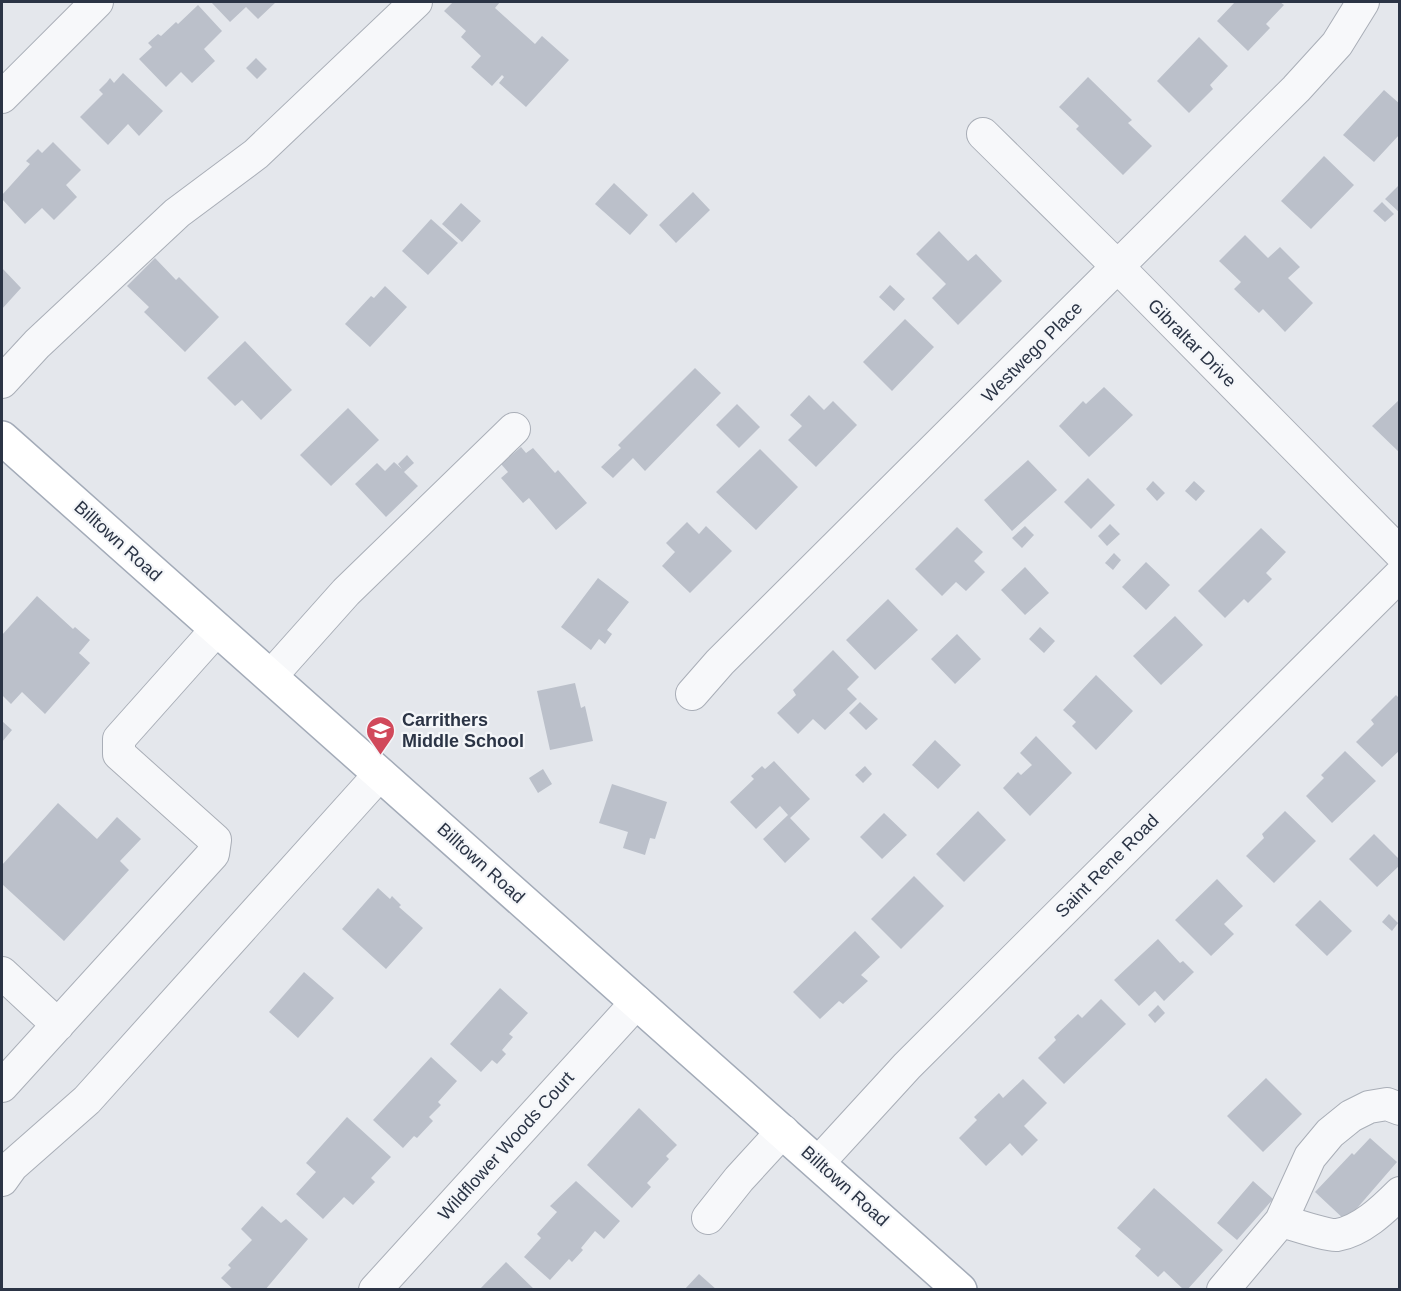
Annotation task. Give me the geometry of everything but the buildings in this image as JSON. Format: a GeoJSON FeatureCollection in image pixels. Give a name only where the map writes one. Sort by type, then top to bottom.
{"type":"FeatureCollection","features":[{"type":"Feature","properties":{"kind":"main road","name":"Billtown Road"},"geometry":{"type":"LineString","coordinates":[[2,438],[819,1162],[960,1290]]}},
{"type":"Feature","properties":{"kind":"street"},"geometry":{"type":"LineString","coordinates":[[2,97],[97,2]]}},
{"type":"Feature","properties":{"kind":"street"},"geometry":{"type":"LineString","coordinates":[[2,382],[37,345],[177,213],[256,154],[416,2]]}},
{"type":"Feature","properties":{"kind":"street","name":"Westwego Place"},"geometry":{"type":"LineString","coordinates":[[692,694],[720,662],[1296,88],[1337,44],[1363,2]]}},
{"type":"Feature","properties":{"kind":"street","name":"Gibraltar Drive"},"geometry":{"type":"LineString","coordinates":[[983,135],[1118,267],[1400,553]]}},
{"type":"Feature","properties":{"kind":"street"},"geometry":{"type":"LineString","coordinates":[[270,676],[346,592],[514,429]]}},
{"type":"Feature","properties":{"kind":"street","name":"Saint Rene Road"},"geometry":{"type":"LineString","coordinates":[[819,1162],[906,1066],[1400,575]]}},
{"type":"Feature","properties":{"kind":"street"},"geometry":{"type":"LineString","coordinates":[[2,1086],[213,854],[215,840],[119,754],[119,739],[217,629]]}},
{"type":"Feature","properties":{"kind":"street"},"geometry":{"type":"LineString","coordinates":[[2,1180],[12,1166],[87,1100],[380,774]]}},
{"type":"Feature","properties":{"kind":"street"},"geometry":{"type":"LineString","coordinates":[[2,973],[58,1025]]}},
{"type":"Feature","properties":{"kind":"street","name":"Wildflower Woods Court"},"geometry":{"type":"LineString","coordinates":[[375,1290],[637,1002]]}},
{"type":"Feature","properties":{"kind":"street"},"geometry":{"type":"LineString","coordinates":[[1223,1290],[1281,1221],[1310,1157],[1330,1133],[1351,1116],[1369,1107],[1387,1104],[1400,1109]]}},
{"type":"Feature","properties":{"kind":"street"},"geometry":{"type":"LineString","coordinates":[[708,1218],[739,1179],[783,1131]]}},
{"type":"Feature","properties":{"kind":"street"},"geometry":{"type":"LineString","coordinates":[[1281,1221],[1335,1235],[1358,1227],[1385,1208],[1400,1193]]}},
{"type":"Feature","properties":{"kind":"place","name":"Carrithers Middle School"},"geometry":{"type":"Point","coordinates":[381,756]}}]}
